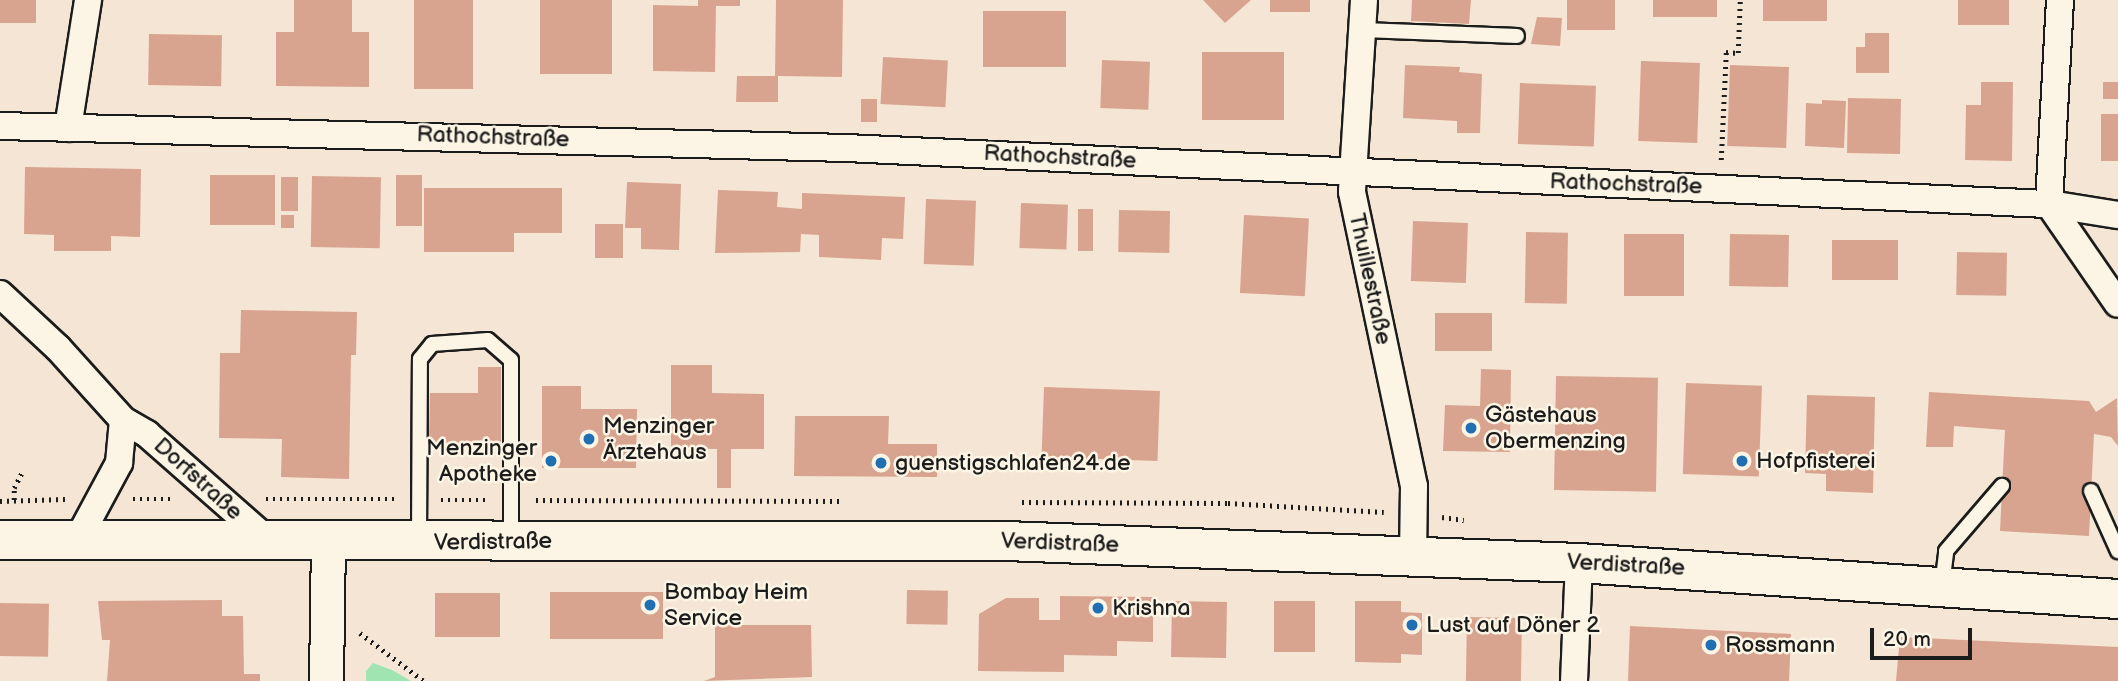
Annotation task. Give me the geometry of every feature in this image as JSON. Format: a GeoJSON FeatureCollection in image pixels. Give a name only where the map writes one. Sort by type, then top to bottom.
{"type":"FeatureCollection","features":[{"type":"Feature","properties":{"kind":"main road","name":"Verdistraße"},"geometry":{"type":"LineString","coordinates":[[0,540],[328,543],[1006,541],[1579,563],[2118,599]]}},
{"type":"Feature","properties":{"kind":"street"},"geometry":{"type":"LineString","coordinates":[[68,128],[89,0]]}},
{"type":"Feature","properties":{"kind":"street","name":"Thuillestraße"},"geometry":{"type":"LineString","coordinates":[[1364,0],[1352,192],[1414,486],[1413,555]]}},
{"type":"Feature","properties":{"kind":"street"},"geometry":{"type":"LineString","coordinates":[[2060,0],[2049,204],[2118,304]]}},
{"type":"Feature","properties":{"kind":"street","name":"Rathochstraße"},"geometry":{"type":"LineString","coordinates":[[0,126],[832,148],[2049,204],[2118,215]]}},
{"type":"Feature","properties":{"kind":"street","name":"Dorfstraße"},"geometry":{"type":"LineString","coordinates":[[0,294],[58,348],[123,420],[147,434],[270,542]]}},
{"type":"Feature","properties":{"kind":"street","name":"Dorfstraße"},"geometry":{"type":"LineString","coordinates":[[77,541],[119,463],[123,420]]}},
{"type":"Feature","properties":{"kind":"street"},"geometry":{"type":"LineString","coordinates":[[326,681],[328,543]]}},
{"type":"Feature","properties":{"kind":"street"},"geometry":{"type":"LineString","coordinates":[[1574,681],[1579,563]]}},
{"type":"Feature","properties":{"kind":"lane"},"geometry":{"type":"LineString","coordinates":[[1364,30],[1517,36]]}},
{"type":"Feature","properties":{"kind":"lane"},"geometry":{"type":"LineString","coordinates":[[419,542],[419,359],[432,344],[488,340],[511,360],[511,541]]}},
{"type":"Feature","properties":{"kind":"lane"},"geometry":{"type":"LineString","coordinates":[[1942,586],[1946,551],[2002,486]]}},
{"type":"Feature","properties":{"kind":"lane"},"geometry":{"type":"LineString","coordinates":[[2091,491],[2118,551]]}},
{"type":"Feature","properties":{"kind":"path"},"geometry":{"type":"LineString","coordinates":[[1720,188],[1726,52],[1738,53],[1740,0]]}},
{"type":"Feature","properties":{"kind":"path"},"geometry":{"type":"LineString","coordinates":[[14,500],[14,488],[22,472]]}},
{"type":"Feature","properties":{"kind":"path"},"geometry":{"type":"LineString","coordinates":[[354,628],[424,681]]}},
{"type":"Feature","properties":{"kind":"green space"},"geometry":{"type":"Polygon","coordinates":[[[373,663],[411,681],[366,681],[366,671],[373,663]]]}},
{"type":"Feature","properties":{"kind":"building"},"geometry":{"type":"Polygon","coordinates":[[[0,0],[36,0],[36,23],[0,23],[0,0]]]}},
{"type":"Feature","properties":{"kind":"building"},"geometry":{"type":"Polygon","coordinates":[[[294,0],[352,0],[352,32],[369,32],[369,87],[276,86],[276,32],[294,32],[294,0]]]}},
{"type":"Feature","properties":{"kind":"building"},"geometry":{"type":"Polygon","coordinates":[[[414,0],[473,0],[473,89],[414,89],[414,0]]]}},
{"type":"Feature","properties":{"kind":"building"},"geometry":{"type":"Polygon","coordinates":[[[540,0],[612,0],[612,74],[540,74],[540,0]]]}},
{"type":"Feature","properties":{"kind":"building"},"geometry":{"type":"Polygon","coordinates":[[[698,0],[740,0],[740,6],[716,6],[715,72],[653,71],[653,5],[698,6],[698,0]]]}},
{"type":"Feature","properties":{"kind":"building"},"geometry":{"type":"Polygon","coordinates":[[[776,0],[843,0],[842,77],[778,76],[778,102],[736,102],[737,76],[775,76],[776,0]]]}},
{"type":"Feature","properties":{"kind":"building"},"geometry":{"type":"Polygon","coordinates":[[[1203,0],[1251,0],[1225,23],[1203,0]]]}},
{"type":"Feature","properties":{"kind":"building"},"geometry":{"type":"Polygon","coordinates":[[[1270,0],[1310,0],[1310,12],[1270,12],[1270,0]]]}},
{"type":"Feature","properties":{"kind":"building"},"geometry":{"type":"Polygon","coordinates":[[[1412,0],[1471,0],[1469,24],[1411,21],[1412,0]]]}},
{"type":"Feature","properties":{"kind":"building"},"geometry":{"type":"Polygon","coordinates":[[[1567,0],[1615,0],[1615,30],[1567,30],[1567,0]]]}},
{"type":"Feature","properties":{"kind":"building"},"geometry":{"type":"Polygon","coordinates":[[[1653,0],[1717,0],[1717,17],[1653,17],[1653,0]]]}},
{"type":"Feature","properties":{"kind":"building"},"geometry":{"type":"Polygon","coordinates":[[[1763,0],[1827,0],[1827,21],[1763,21],[1763,0]]]}},
{"type":"Feature","properties":{"kind":"building"},"geometry":{"type":"Polygon","coordinates":[[[1958,0],[2009,0],[2009,25],[1958,25],[1958,0]]]}},
{"type":"Feature","properties":{"kind":"building"},"geometry":{"type":"Polygon","coordinates":[[[983,11],[1066,11],[1066,67],[983,67],[983,11]]]}},
{"type":"Feature","properties":{"kind":"building"},"geometry":{"type":"Polygon","coordinates":[[[1537,17],[1562,18],[1560,46],[1531,44],[1537,17]]]}},
{"type":"Feature","properties":{"kind":"building"},"geometry":{"type":"Polygon","coordinates":[[[1865,33],[1889,33],[1889,73],[1856,73],[1856,47],[1865,47],[1865,33]]]}},
{"type":"Feature","properties":{"kind":"building"},"geometry":{"type":"Polygon","coordinates":[[[149,34],[222,35],[221,86],[148,85],[149,34]]]}},
{"type":"Feature","properties":{"kind":"building"},"geometry":{"type":"Polygon","coordinates":[[[1202,52],[1284,52],[1284,120],[1202,120],[1202,52]]]}},
{"type":"Feature","properties":{"kind":"building"},"geometry":{"type":"Polygon","coordinates":[[[883,57],[948,60],[945,107],[881,104],[883,57]]]}},
{"type":"Feature","properties":{"kind":"building"},"geometry":{"type":"Polygon","coordinates":[[[1102,60],[1150,62],[1148,110],[1100,108],[1102,60]]]}},
{"type":"Feature","properties":{"kind":"building"},"geometry":{"type":"Polygon","coordinates":[[[1641,61],[1700,63],[1697,143],[1638,141],[1641,61]]]}},
{"type":"Feature","properties":{"kind":"building"},"geometry":{"type":"Polygon","coordinates":[[[1405,65],[1460,67],[1459,72],[1482,74],[1480,133],[1457,133],[1457,121],[1403,118],[1405,65]]]}},
{"type":"Feature","properties":{"kind":"building"},"geometry":{"type":"Polygon","coordinates":[[[1730,65],[1789,67],[1786,148],[1727,146],[1730,65]]]}},
{"type":"Feature","properties":{"kind":"building"},"geometry":{"type":"Polygon","coordinates":[[[1981,82],[2013,82],[2012,161],[1965,160],[1966,105],[1981,105],[1981,82]]]}},
{"type":"Feature","properties":{"kind":"building"},"geometry":{"type":"Polygon","coordinates":[[[2103,82],[2118,82],[2118,99],[2103,99],[2103,82]]]}},
{"type":"Feature","properties":{"kind":"building"},"geometry":{"type":"Polygon","coordinates":[[[1520,83],[1596,86],[1594,147],[1518,144],[1520,83]]]}},
{"type":"Feature","properties":{"kind":"building"},"geometry":{"type":"Polygon","coordinates":[[[1848,98],[1901,99],[1900,154],[1847,153],[1848,98]]]}},
{"type":"Feature","properties":{"kind":"building"},"geometry":{"type":"Polygon","coordinates":[[[861,99],[877,99],[877,122],[861,122],[861,99]]]}},
{"type":"Feature","properties":{"kind":"building"},"geometry":{"type":"Polygon","coordinates":[[[1822,100],[1846,101],[1844,148],[1805,146],[1806,103],[1822,104],[1822,100]]]}},
{"type":"Feature","properties":{"kind":"building"},"geometry":{"type":"Polygon","coordinates":[[[2101,114],[2118,114],[2118,161],[2101,161],[2101,114]]]}},
{"type":"Feature","properties":{"kind":"building"},"geometry":{"type":"Polygon","coordinates":[[[25,167],[141,169],[140,237],[111,236],[111,251],[54,251],[54,235],[24,234],[25,167]]]}},
{"type":"Feature","properties":{"kind":"building"},"geometry":{"type":"Polygon","coordinates":[[[210,175],[275,175],[275,225],[210,225],[210,175]]]}},
{"type":"Feature","properties":{"kind":"building"},"geometry":{"type":"Polygon","coordinates":[[[396,175],[422,175],[422,226],[396,226],[396,175]]]}},
{"type":"Feature","properties":{"kind":"building"},"geometry":{"type":"Polygon","coordinates":[[[312,176],[381,177],[380,248],[311,247],[312,176]]]}},
{"type":"Feature","properties":{"kind":"building"},"geometry":{"type":"Polygon","coordinates":[[[281,177],[298,177],[298,211],[281,211],[281,177]]]}},
{"type":"Feature","properties":{"kind":"building"},"geometry":{"type":"Polygon","coordinates":[[[627,182],[681,184],[679,250],[641,249],[641,228],[625,228],[627,182]]]}},
{"type":"Feature","properties":{"kind":"building"},"geometry":{"type":"Polygon","coordinates":[[[424,188],[562,188],[562,233],[514,233],[514,252],[424,252],[424,188]]]}},
{"type":"Feature","properties":{"kind":"building"},"geometry":{"type":"Polygon","coordinates":[[[718,190],[778,192],[777,207],[802,209],[802,193],[905,197],[903,239],[882,238],[881,260],[819,257],[819,235],[801,234],[800,252],[715,253],[718,190]]]}},
{"type":"Feature","properties":{"kind":"building"},"geometry":{"type":"Polygon","coordinates":[[[926,199],[976,201],[974,266],[924,264],[926,199]]]}},
{"type":"Feature","properties":{"kind":"building"},"geometry":{"type":"Polygon","coordinates":[[[1021,203],[1068,205],[1066,250],[1019,248],[1021,203]]]}},
{"type":"Feature","properties":{"kind":"building"},"geometry":{"type":"Polygon","coordinates":[[[1078,209],[1093,209],[1093,251],[1078,251],[1078,209]]]}},
{"type":"Feature","properties":{"kind":"building"},"geometry":{"type":"Polygon","coordinates":[[[1119,210],[1170,211],[1169,253],[1118,252],[1119,210]]]}},
{"type":"Feature","properties":{"kind":"building"},"geometry":{"type":"Polygon","coordinates":[[[281,215],[294,215],[294,228],[281,228],[281,215]]]}},
{"type":"Feature","properties":{"kind":"building"},"geometry":{"type":"Polygon","coordinates":[[[1244,215],[1309,218],[1305,296],[1240,293],[1244,215]]]}},
{"type":"Feature","properties":{"kind":"building"},"geometry":{"type":"Polygon","coordinates":[[[1413,221],[1468,223],[1466,283],[1411,281],[1413,221]]]}},
{"type":"Feature","properties":{"kind":"building"},"geometry":{"type":"Polygon","coordinates":[[[595,224],[623,224],[623,258],[595,258],[595,224]]]}},
{"type":"Feature","properties":{"kind":"building"},"geometry":{"type":"Polygon","coordinates":[[[1526,232],[1568,233],[1567,304],[1525,303],[1526,232]]]}},
{"type":"Feature","properties":{"kind":"building"},"geometry":{"type":"Polygon","coordinates":[[[1624,234],[1684,234],[1684,296],[1624,296],[1624,234]]]}},
{"type":"Feature","properties":{"kind":"building"},"geometry":{"type":"Polygon","coordinates":[[[1730,234],[1789,235],[1788,287],[1729,286],[1730,234]]]}},
{"type":"Feature","properties":{"kind":"building"},"geometry":{"type":"Polygon","coordinates":[[[1832,240],[1898,240],[1898,280],[1832,280],[1832,240]]]}},
{"type":"Feature","properties":{"kind":"building"},"geometry":{"type":"Polygon","coordinates":[[[1957,252],[2007,253],[2006,296],[1956,295],[1957,252]]]}},
{"type":"Feature","properties":{"kind":"building"},"geometry":{"type":"Polygon","coordinates":[[[241,310],[357,312],[356,355],[351,355],[349,479],[281,477],[282,439],[219,438],[220,353],[240,353],[241,310]]]}},
{"type":"Feature","properties":{"kind":"building"},"geometry":{"type":"Polygon","coordinates":[[[1435,313],[1492,313],[1492,351],[1435,351],[1435,313]]]}},
{"type":"Feature","properties":{"kind":"building"},"geometry":{"type":"Polygon","coordinates":[[[671,365],[712,365],[712,393],[764,394],[764,449],[731,449],[731,488],[717,488],[717,449],[671,448],[671,365]]]}},
{"type":"Feature","properties":{"kind":"building"},"geometry":{"type":"Polygon","coordinates":[[[478,367],[501,367],[501,443],[429,443],[430,393],[478,393],[478,367]]]}},
{"type":"Feature","properties":{"kind":"building"},"geometry":{"type":"Polygon","coordinates":[[[1481,369],[1511,370],[1510,452],[1443,451],[1445,405],[1480,406],[1481,369]]]}},
{"type":"Feature","properties":{"kind":"building"},"geometry":{"type":"Polygon","coordinates":[[[1556,376],[1658,378],[1656,492],[1554,490],[1556,376]]]}},
{"type":"Feature","properties":{"kind":"building"},"geometry":{"type":"Polygon","coordinates":[[[1686,383],[1762,386],[1759,477],[1683,474],[1686,383]]]}},
{"type":"Feature","properties":{"kind":"building","name":"Menzinger Ärztehaus"},"geometry":{"type":"Polygon","coordinates":[[[542,386],[581,386],[581,409],[637,409],[636,468],[542,468],[542,386]]]}},
{"type":"Feature","properties":{"kind":"building"},"geometry":{"type":"Polygon","coordinates":[[[1044,387],[1160,391],[1157,461],[1042,457],[1044,387]]]}},
{"type":"Feature","properties":{"kind":"building"},"geometry":{"type":"Polygon","coordinates":[[[1929,392],[2089,401],[2096,412],[2117,398],[2118,446],[2111,437],[2094,434],[2089,536],[2000,531],[2005,430],[1954,426],[1953,447],[1926,447],[1929,392]]]}},
{"type":"Feature","properties":{"kind":"building"},"geometry":{"type":"Polygon","coordinates":[[[1807,395],[1875,397],[1873,493],[1826,491],[1826,474],[1805,473],[1807,395]]]}},
{"type":"Feature","properties":{"kind":"building"},"geometry":{"type":"Polygon","coordinates":[[[795,416],[889,416],[888,444],[937,444],[937,477],[794,476],[795,416]]]}},
{"type":"Feature","properties":{"kind":"building"},"geometry":{"type":"Polygon","coordinates":[[[907,590],[948,591],[947,625],[906,624],[907,590]]]}},
{"type":"Feature","properties":{"kind":"building"},"geometry":{"type":"Polygon","coordinates":[[[550,592],[663,592],[663,639],[550,639],[550,592]]]}},
{"type":"Feature","properties":{"kind":"building"},"geometry":{"type":"Polygon","coordinates":[[[435,593],[500,593],[500,637],[435,637],[435,593]]]}},
{"type":"Feature","properties":{"kind":"building"},"geometry":{"type":"Polygon","coordinates":[[[1060,596],[1153,597],[1153,642],[1117,641],[1117,656],[1064,655],[1064,672],[978,671],[979,614],[1006,598],[1039,598],[1039,620],[1060,620],[1060,596]]]}},
{"type":"Feature","properties":{"kind":"building"},"geometry":{"type":"Polygon","coordinates":[[[222,600],[222,616],[243,616],[244,674],[260,674],[260,681],[107,681],[110,640],[102,640],[98,601],[222,600]]]}},
{"type":"Feature","properties":{"kind":"building"},"geometry":{"type":"Polygon","coordinates":[[[1172,601],[1227,602],[1226,658],[1171,657],[1172,601]]]}},
{"type":"Feature","properties":{"kind":"building"},"geometry":{"type":"Polygon","coordinates":[[[1274,601],[1315,601],[1315,652],[1274,652],[1274,601]]]}},
{"type":"Feature","properties":{"kind":"building"},"geometry":{"type":"Polygon","coordinates":[[[1355,601],[1401,601],[1401,612],[1422,613],[1422,655],[1401,654],[1401,663],[1355,662],[1355,601]]]}},
{"type":"Feature","properties":{"kind":"building"},"geometry":{"type":"Polygon","coordinates":[[[0,603],[49,604],[48,657],[0,656],[0,603]]]}},
{"type":"Feature","properties":{"kind":"building"},"geometry":{"type":"Polygon","coordinates":[[[1467,617],[1522,618],[1521,681],[1466,681],[1467,617]]]}},
{"type":"Feature","properties":{"kind":"building"},"geometry":{"type":"Polygon","coordinates":[[[715,625],[811,625],[812,677],[704,681],[715,677],[715,625]]]}},
{"type":"Feature","properties":{"kind":"building"},"geometry":{"type":"Polygon","coordinates":[[[1630,626],[1791,634],[1789,681],[1628,681],[1630,626]]]}},
{"type":"Feature","properties":{"kind":"building"},"geometry":{"type":"Polygon","coordinates":[[[1900,637],[2118,647],[2118,681],[1896,681],[1900,637]]]}},
{"type":"Feature","properties":{"kind":"place","name":"Gästehaus Obermenzing"},"geometry":{"type":"Point","coordinates":[1471,428]}},
{"type":"Feature","properties":{"kind":"place","name":"Menzinger Ärztehaus"},"geometry":{"type":"Point","coordinates":[589,439]}},
{"type":"Feature","properties":{"kind":"place","name":"Menzinger Apotheke"},"geometry":{"type":"Point","coordinates":[551,461]}},
{"type":"Feature","properties":{"kind":"place","name":"Hofpfisterei"},"geometry":{"type":"Point","coordinates":[1742,461]}},
{"type":"Feature","properties":{"kind":"place","name":"guenstigschlafen24.de"},"geometry":{"type":"Point","coordinates":[881,463]}},
{"type":"Feature","properties":{"kind":"place","name":"Bombay Heim Service"},"geometry":{"type":"Point","coordinates":[650,605]}},
{"type":"Feature","properties":{"kind":"place","name":"Krishna"},"geometry":{"type":"Point","coordinates":[1098,608]}},
{"type":"Feature","properties":{"kind":"place","name":"Lust auf Döner 2"},"geometry":{"type":"Point","coordinates":[1412,625]}},
{"type":"Feature","properties":{"kind":"place","name":"Rossmann"},"geometry":{"type":"Point","coordinates":[1711,645]}}]}
